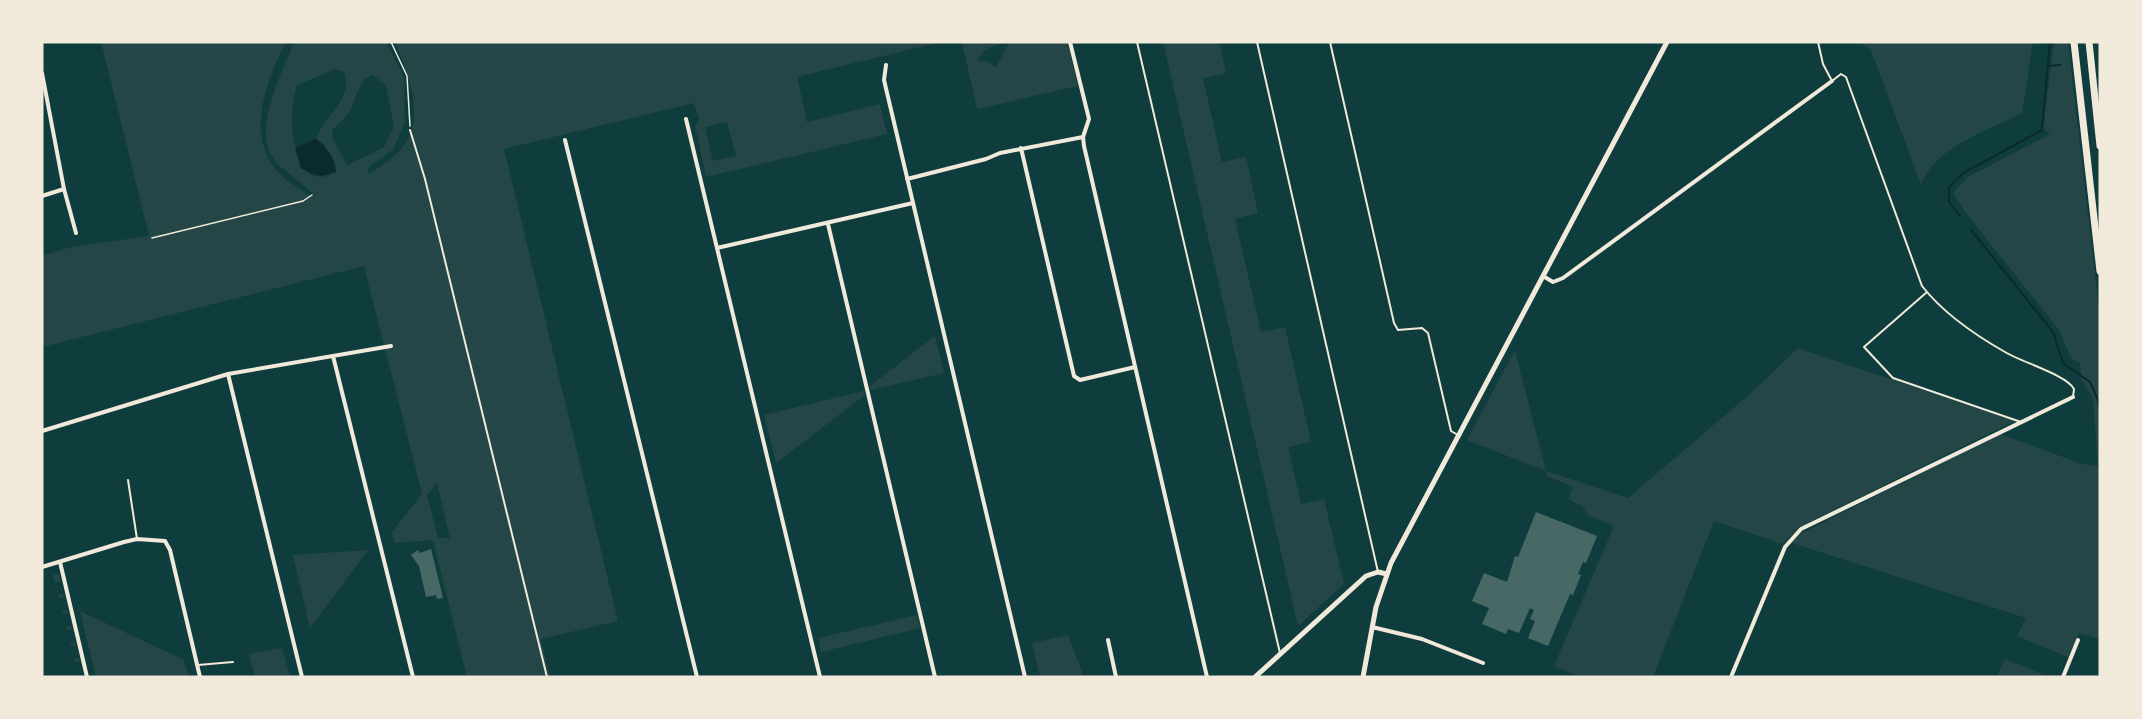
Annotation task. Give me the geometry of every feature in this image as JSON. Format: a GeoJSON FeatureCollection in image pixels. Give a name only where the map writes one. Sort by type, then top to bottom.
{"type":"FeatureCollection","features":[{"type":"Feature","properties":{"kind":"highway"},"geometry":{"type":"LineString","coordinates":[[2074,42],[2100,271]]}},
{"type":"Feature","properties":{"kind":"highway"},"geometry":{"type":"LineString","coordinates":[[2089,42],[2100,146]]}},
{"type":"Feature","properties":{"kind":"main road"},"geometry":{"type":"LineString","coordinates":[[1363,677],[1371,627],[1387,574],[1458,435],[1667,42]]}},
{"type":"Feature","properties":{"kind":"main road"},"geometry":{"type":"LineString","coordinates":[[1255,677],[1366,576],[1378,572],[1387,574]]}},
{"type":"Feature","properties":{"kind":"street"},"geometry":{"type":"LineString","coordinates":[[1070,42],[1089,119],[1083,136],[1207,677]]}},
{"type":"Feature","properties":{"kind":"street"},"geometry":{"type":"LineString","coordinates":[[886,65],[884,80],[1025,677]]}},
{"type":"Feature","properties":{"kind":"street"},"geometry":{"type":"LineString","coordinates":[[42,74],[64,189],[76,233]]}},
{"type":"Feature","properties":{"kind":"street"},"geometry":{"type":"LineString","coordinates":[[1543,276],[1553,282],[1563,278],[1832,81]]}},
{"type":"Feature","properties":{"kind":"street"},"geometry":{"type":"LineString","coordinates":[[686,118],[820,677]]}},
{"type":"Feature","properties":{"kind":"street"},"geometry":{"type":"LineString","coordinates":[[907,179],[1021,148],[1083,136]]}},
{"type":"Feature","properties":{"kind":"street"},"geometry":{"type":"LineString","coordinates":[[565,140],[698,677]]}},
{"type":"Feature","properties":{"kind":"street"},"geometry":{"type":"LineString","coordinates":[[1021,148],[1074,376],[1080,380],[1135,368]]}},
{"type":"Feature","properties":{"kind":"street"},"geometry":{"type":"LineString","coordinates":[[42,196],[64,189]]}},
{"type":"Feature","properties":{"kind":"street"},"geometry":{"type":"LineString","coordinates":[[717,248],[913,203]]}},
{"type":"Feature","properties":{"kind":"street"},"geometry":{"type":"LineString","coordinates":[[828,224],[935,677]]}},
{"type":"Feature","properties":{"kind":"street"},"geometry":{"type":"LineString","coordinates":[[42,431],[228,374],[391,346]]}},
{"type":"Feature","properties":{"kind":"street"},"geometry":{"type":"LineString","coordinates":[[333,357],[413,677]]}},
{"type":"Feature","properties":{"kind":"street"},"geometry":{"type":"LineString","coordinates":[[228,374],[302,677]]}},
{"type":"Feature","properties":{"kind":"street"},"geometry":{"type":"LineString","coordinates":[[1731,677],[1791,537],[1801,529],[2073,397]]}},
{"type":"Feature","properties":{"kind":"street"},"geometry":{"type":"LineString","coordinates":[[42,567],[137,539],[158,540],[168,545],[201,677]]}},
{"type":"Feature","properties":{"kind":"street"},"geometry":{"type":"LineString","coordinates":[[60,562],[87,677]]}},
{"type":"Feature","properties":{"kind":"street"},"geometry":{"type":"LineString","coordinates":[[1371,627],[1422,639],[1483,663]]}},
{"type":"Feature","properties":{"kind":"street"},"geometry":{"type":"LineString","coordinates":[[1108,640],[1116,677]]}},
{"type":"Feature","properties":{"kind":"street"},"geometry":{"type":"LineString","coordinates":[[2063,677],[2078,640]]}},
{"type":"Feature","properties":{"kind":"lane"},"geometry":{"type":"LineString","coordinates":[[1137,42],[1280,653]]}},
{"type":"Feature","properties":{"kind":"lane"},"geometry":{"type":"LineString","coordinates":[[1257,42],[1378,572]]}},
{"type":"Feature","properties":{"kind":"lane"},"geometry":{"type":"LineString","coordinates":[[1330,42],[1394,323],[1398,330],[1422,327],[1428,333],[1451,431],[1458,435]]}},
{"type":"Feature","properties":{"kind":"lane"},"geometry":{"type":"LineString","coordinates":[[1818,42],[1823,64],[1832,81],[1841,74],[1846,77],[1915,262],[1917,278],[1927,292],[1983,339],[2034,367],[2067,381],[2074,389],[2073,397]]}},
{"type":"Feature","properties":{"kind":"lane"},"geometry":{"type":"LineString","coordinates":[[411,130],[548,677]]}},
{"type":"Feature","properties":{"kind":"lane"},"geometry":{"type":"LineString","coordinates":[[1927,292],[1864,347],[1893,378],[2021,422]]}},
{"type":"Feature","properties":{"kind":"lane"},"geometry":{"type":"LineString","coordinates":[[128,480],[137,539]]}},
{"type":"Feature","properties":{"kind":"lane"},"geometry":{"type":"LineString","coordinates":[[198,665],[233,662]]}},
{"type":"Feature","properties":{"kind":"path"},"geometry":{"type":"LineString","coordinates":[[391,42],[407,76],[411,130]]}},
{"type":"Feature","properties":{"kind":"path"},"geometry":{"type":"LineString","coordinates":[[152,238],[303,201],[312,195]]}},
{"type":"Feature","properties":{"kind":"shaded area"},"geometry":{"type":"Polygon","coordinates":[[[101,42],[286,42],[264,97],[261,135],[266,153],[275,169],[291,183],[315,196],[273,158],[267,146],[266,132],[272,100],[294,42],[386,42],[404,77],[405,122],[393,150],[369,167],[367,174],[388,161],[402,148],[410,133],[414,117],[409,82],[395,42],[941,42],[797,77],[807,122],[880,104],[887,134],[706,177],[695,126],[699,120],[694,103],[504,149],[618,621],[541,639],[550,677],[467,677],[433,540],[395,543],[392,532],[422,494],[364,266],[42,347],[42,256],[71,247],[149,236],[101,42]],[[335,69],[297,85],[292,127],[301,168],[313,176],[325,177],[325,145],[316,139],[342,99],[346,82],[344,72],[335,69]],[[373,75],[367,77],[360,85],[350,111],[332,130],[333,139],[347,165],[383,148],[394,127],[386,86],[373,75]],[[727,122],[705,127],[713,161],[736,156],[727,122]],[[437,483],[427,495],[438,538],[450,538],[437,483]]]}},
{"type":"Feature","properties":{"kind":"shaded area"},"geometry":{"type":"Polygon","coordinates":[[[962,42],[1067,42],[1078,86],[977,109],[962,42]],[[1009,43],[990,47],[980,56],[978,61],[985,61],[996,67],[1009,43]]]}},
{"type":"Feature","properties":{"kind":"shaded area"},"geometry":{"type":"Polygon","coordinates":[[[1163,42],[1219,42],[1226,73],[1203,78],[1222,162],[1246,157],[1258,213],[1235,219],[1261,332],[1285,327],[1311,442],[1288,447],[1301,504],[1324,499],[1344,584],[1298,626],[1163,42]]]}},
{"type":"Feature","properties":{"kind":"shaded area"},"geometry":{"type":"Polygon","coordinates":[[[1860,42],[2033,42],[2022,113],[1979,133],[1950,150],[1928,171],[1921,185],[1871,50],[1860,42]]]}},
{"type":"Feature","properties":{"kind":"shaded area"},"geometry":{"type":"Polygon","coordinates":[[[2054,42],[2068,42],[2100,319],[2100,639],[2079,633],[2068,657],[2017,636],[2026,618],[1792,543],[1796,536],[2000,434],[2082,464],[2098,466],[2093,398],[2081,379],[2080,363],[2071,358],[2059,330],[1965,212],[1953,193],[1968,177],[2050,134],[2043,128],[2054,42]]]}},
{"type":"Feature","properties":{"kind":"shaded area"},"geometry":{"type":"Polygon","coordinates":[[[316,139],[330,153],[336,172],[318,175],[301,168],[295,148],[316,139]]]}},
{"type":"Feature","properties":{"kind":"shaded area"},"geometry":{"type":"Polygon","coordinates":[[[935,336],[944,373],[871,390],[870,386],[935,336]]]}},
{"type":"Feature","properties":{"kind":"shaded area"},"geometry":{"type":"Polygon","coordinates":[[[1798,348],[2015,421],[1799,527],[1782,544],[1714,521],[1653,677],[1581,677],[1554,666],[1614,526],[1588,515],[1582,506],[1568,499],[1573,487],[1547,476],[1546,471],[1628,498],[1751,393],[1798,348]]]}},
{"type":"Feature","properties":{"kind":"shaded area"},"geometry":{"type":"Polygon","coordinates":[[[1515,350],[1546,471],[1467,440],[1515,350]]]}},
{"type":"Feature","properties":{"kind":"shaded area"},"geometry":{"type":"Polygon","coordinates":[[[864,391],[865,395],[776,463],[764,415],[864,391]]]}},
{"type":"Feature","properties":{"kind":"shaded area"},"geometry":{"type":"Polygon","coordinates":[[[368,550],[310,628],[293,555],[368,550]]]}},
{"type":"Feature","properties":{"kind":"shaded area"},"geometry":{"type":"Polygon","coordinates":[[[59,574],[60,581],[55,582],[59,595],[63,594],[64,597],[59,598],[61,606],[53,575],[59,574]]]}},
{"type":"Feature","properties":{"kind":"shaded area"},"geometry":{"type":"Polygon","coordinates":[[[80,611],[184,660],[188,676],[96,677],[80,611]]]}},
{"type":"Feature","properties":{"kind":"shaded area"},"geometry":{"type":"Polygon","coordinates":[[[917,615],[920,628],[821,652],[818,638],[917,615]]]}},
{"type":"Feature","properties":{"kind":"shaded area"},"geometry":{"type":"Polygon","coordinates":[[[1069,635],[1083,677],[1040,677],[1032,643],[1069,635]]]}},
{"type":"Feature","properties":{"kind":"shaded area"},"geometry":{"type":"Polygon","coordinates":[[[282,648],[290,677],[255,677],[249,654],[282,648]]]}},
{"type":"Feature","properties":{"kind":"shaded area"},"geometry":{"type":"Polygon","coordinates":[[[2005,659],[2049,677],[1996,677],[2005,659]]]}},
{"type":"Feature","properties":{"kind":"building"},"geometry":{"type":"Polygon","coordinates":[[[1536,512],[1597,536],[1586,563],[1583,562],[1578,574],[1581,575],[1573,595],[1570,594],[1548,646],[1528,638],[1535,621],[1530,619],[1534,610],[1530,608],[1519,633],[1508,629],[1506,634],[1482,624],[1489,608],[1472,601],[1484,573],[1507,582],[1515,556],[1518,557],[1536,512]]]}},
{"type":"Feature","properties":{"kind":"building"},"geometry":{"type":"Polygon","coordinates":[[[431,549],[443,598],[437,599],[436,595],[426,597],[419,566],[411,555],[418,550],[420,553],[431,549]]]}},
{"type":"Feature","properties":{"kind":"waterway"},"geometry":{"type":"LineString","coordinates":[[1960,216],[1949,202],[1949,187],[1965,172],[2042,130],[2050,42]]}},
{"type":"Feature","properties":{"kind":"waterway"},"geometry":{"type":"LineString","coordinates":[[2049,66],[2060,65]]}},
{"type":"Feature","properties":{"kind":"waterway"},"geometry":{"type":"LineString","coordinates":[[1971,230],[2053,332],[2063,363],[2090,382],[2098,400],[2100,414]]}}]}
